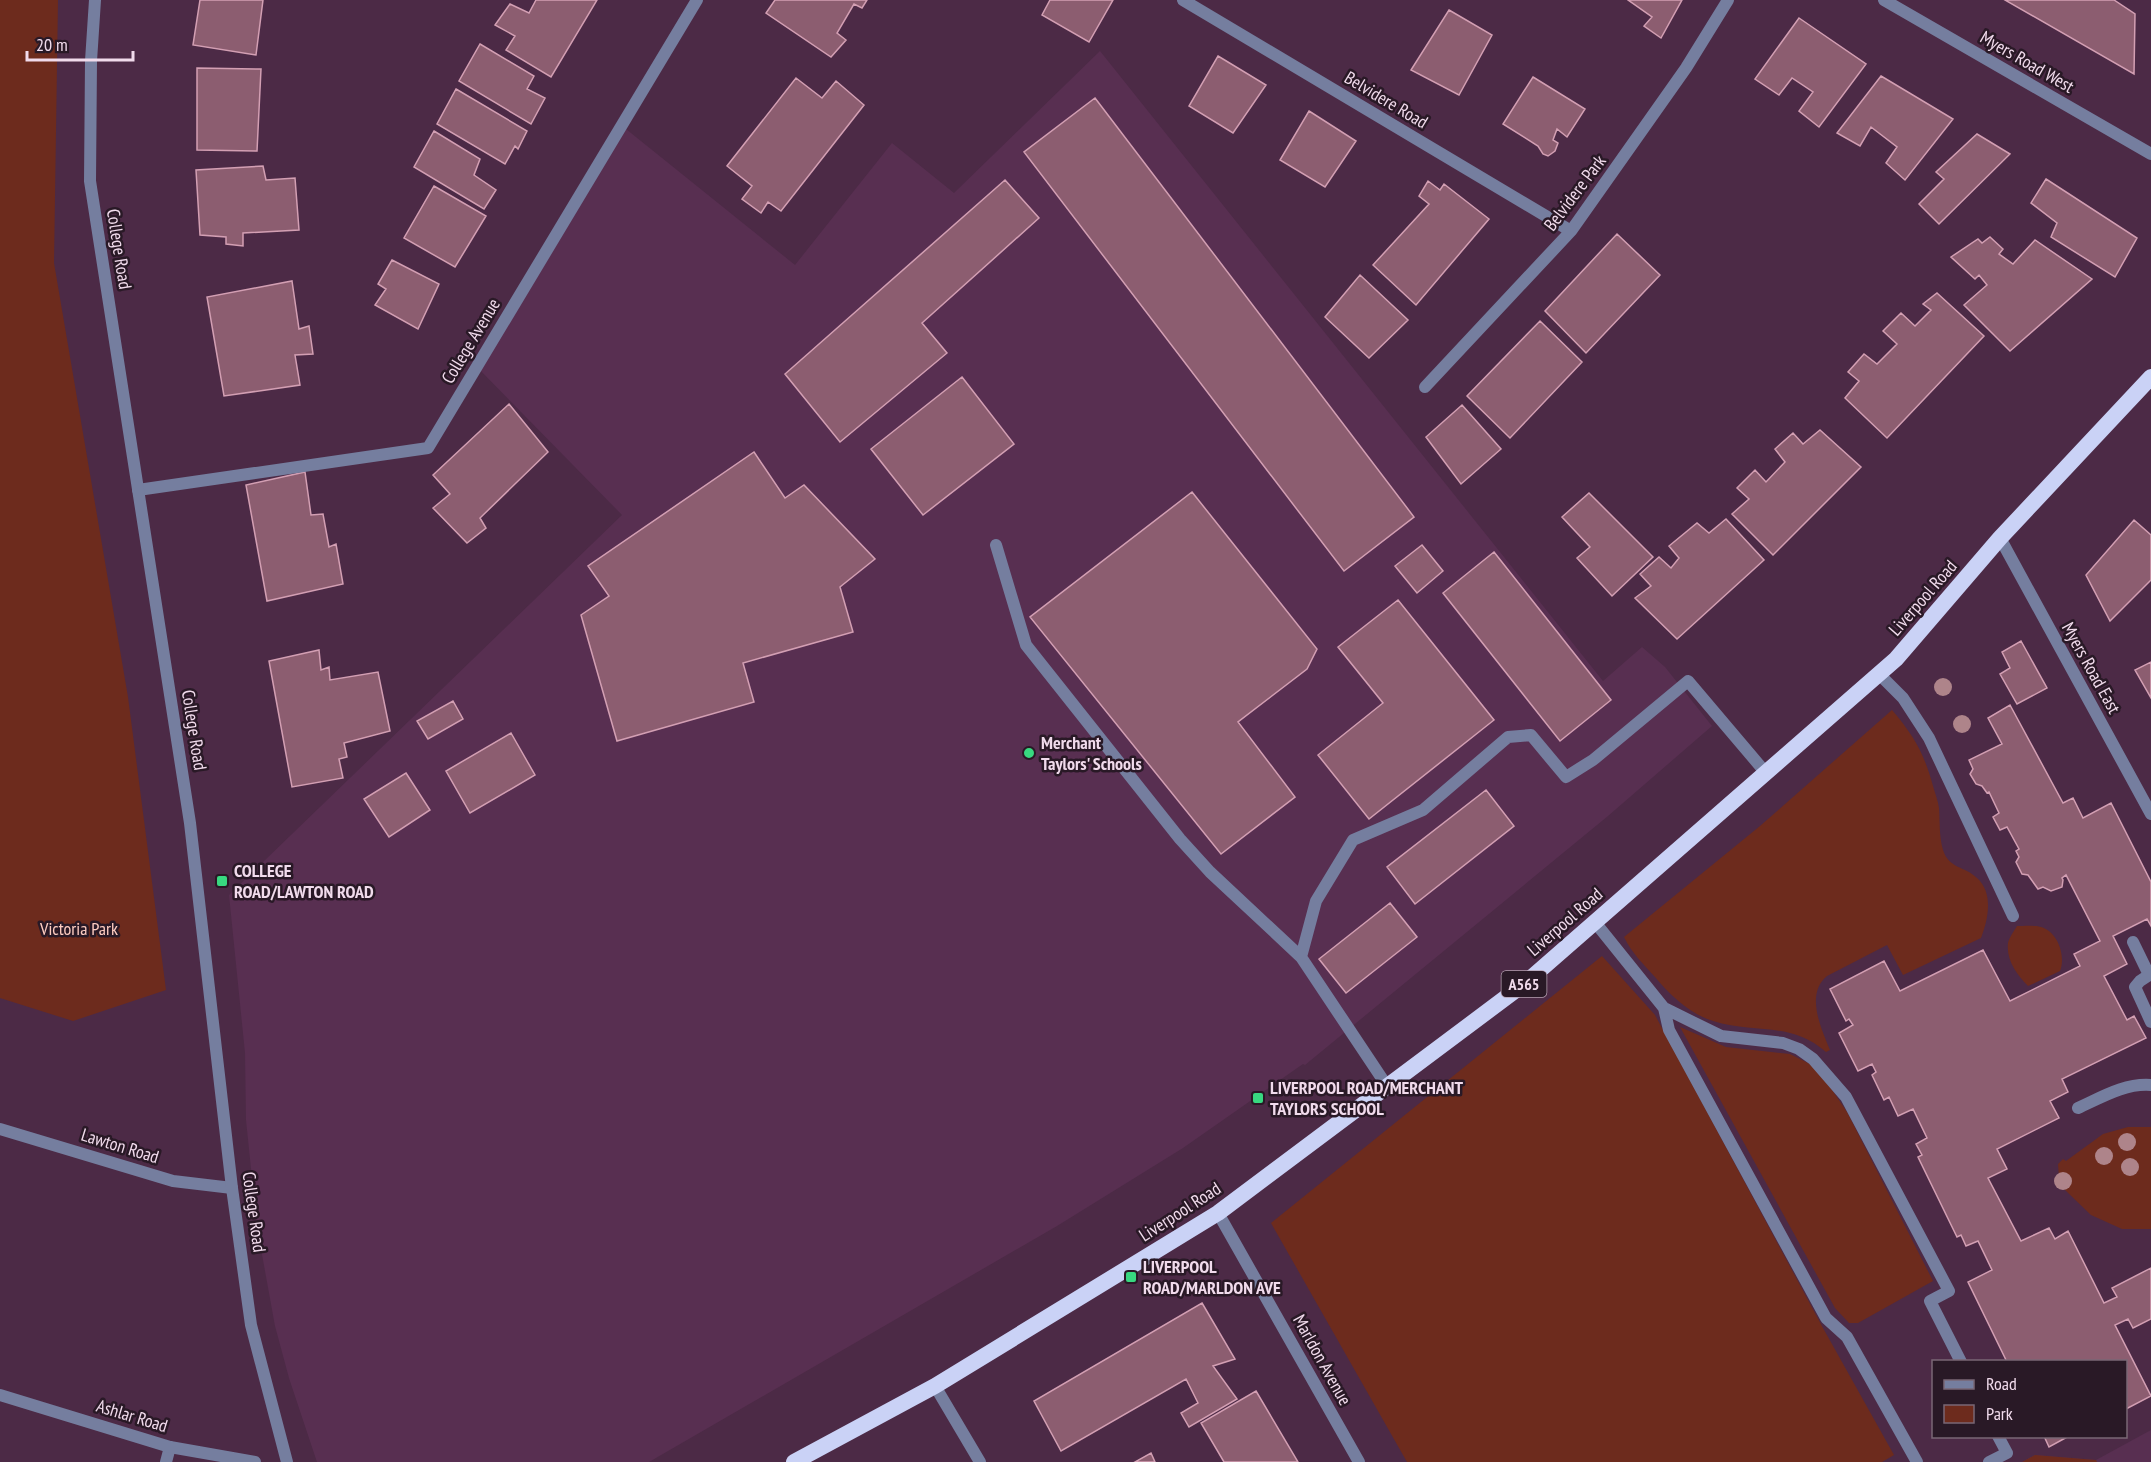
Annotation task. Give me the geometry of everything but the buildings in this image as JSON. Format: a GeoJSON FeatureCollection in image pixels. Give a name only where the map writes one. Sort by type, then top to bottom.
{"type":"FeatureCollection","features":[{"type":"Feature","properties":{"kind":"highway","name":"Liverpool Road"},"geometry":{"type":"LineString","coordinates":[[794,1462],[935,1386],[1218,1213],[1524,984],[1896,659],[2000,538],[2151,377]]}},
{"type":"Feature","properties":{"kind":"street","name":"College Road"},"geometry":{"type":"LineString","coordinates":[[95,0],[91,61],[90,181],[190,823],[232,1188],[251,1325],[287,1462]]}},
{"type":"Feature","properties":{"kind":"street","name":"College Avenue"},"geometry":{"type":"LineString","coordinates":[[138,490],[428,448],[697,0]]}},
{"type":"Feature","properties":{"kind":"street","name":"Belvidere Road"},"geometry":{"type":"LineString","coordinates":[[1183,0],[1571,231]]}},
{"type":"Feature","properties":{"kind":"street","name":"Belvidere Park"},"geometry":{"type":"LineString","coordinates":[[1425,387],[1571,231],[1686,68],[1728,0]]}},
{"type":"Feature","properties":{"kind":"street","name":"Myers Road West"},"geometry":{"type":"LineString","coordinates":[[1884,0],[2151,154]]}},
{"type":"Feature","properties":{"kind":"street","name":"Myers Road East"},"geometry":{"type":"LineString","coordinates":[[2000,538],[2151,814]]}},
{"type":"Feature","properties":{"kind":"street"},"geometry":{"type":"LineString","coordinates":[[996,545],[1026,645],[1180,839],[1210,873],[1301,957],[1387,1086]]}},
{"type":"Feature","properties":{"kind":"street"},"geometry":{"type":"LineString","coordinates":[[1879,674],[1903,698],[1929,738],[2013,916]]}},
{"type":"Feature","properties":{"kind":"street"},"geometry":{"type":"LineString","coordinates":[[1301,957],[1316,901],[1353,840],[1422,810],[1508,737],[1531,735],[1566,777],[1593,760],[1688,681],[1766,773]]}},
{"type":"Feature","properties":{"kind":"street"},"geometry":{"type":"LineString","coordinates":[[1594,921],[1664,1008],[1721,1036],[1783,1042],[1799,1048],[1827,1073],[1846,1097],[1949,1292],[1930,1301],[1960,1360]]}},
{"type":"Feature","properties":{"kind":"street"},"geometry":{"type":"LineString","coordinates":[[2133,942],[2149,975],[2135,987],[2151,1022]]}},
{"type":"Feature","properties":{"kind":"street"},"geometry":{"type":"LineString","coordinates":[[1664,1008],[1669,1030],[1826,1318],[1847,1337],[1917,1462]]}},
{"type":"Feature","properties":{"kind":"street"},"geometry":{"type":"LineString","coordinates":[[2078,1108],[2122,1088],[2140,1084],[2151,1085]]}},
{"type":"Feature","properties":{"kind":"street","name":"Lawton Road"},"geometry":{"type":"LineString","coordinates":[[0,1129],[173,1181],[232,1188]]}},
{"type":"Feature","properties":{"kind":"street","name":"Marldon Avenue"},"geometry":{"type":"LineString","coordinates":[[1218,1213],[1359,1462]]}},
{"type":"Feature","properties":{"kind":"street"},"geometry":{"type":"LineString","coordinates":[[935,1386],[980,1462]]}},
{"type":"Feature","properties":{"kind":"street","name":"Ashlar Road"},"geometry":{"type":"LineString","coordinates":[[0,1395],[170,1446],[255,1462]]}},
{"type":"Feature","properties":{"kind":"street"},"geometry":{"type":"LineString","coordinates":[[1989,1462],[2007,1453],[1999,1438]]}},
{"type":"Feature","properties":{"kind":"street"},"geometry":{"type":"LineString","coordinates":[[166,1462],[170,1446]]}},
{"type":"Feature","properties":{"kind":"shaded area","name":"Merchant Taylors' Schools"},"geometry":{"type":"Polygon","coordinates":[[[1100,51],[1603,681],[1642,647],[1665,667],[1712,726],[1608,816],[1305,1065],[1303,1064],[1183,1148],[1057,1226],[649,1462],[317,1462],[289,1378],[275,1326],[257,1227],[246,1120],[245,1053],[229,895],[622,515],[474,364],[621,125],[795,265],[892,143],[954,193],[1100,51]]]}},
{"type":"Feature","properties":{"kind":"shaded area"},"geometry":{"type":"Polygon","coordinates":[[[2151,1430],[2151,1462],[2022,1462],[2035,1455],[2096,1460],[2151,1430]]]}},
{"type":"Feature","properties":{"kind":"green space","name":"Victoria Park"},"geometry":{"type":"Polygon","coordinates":[[[0,0],[58,0],[54,263],[128,697],[166,990],[73,1021],[0,998],[0,0]]]}},
{"type":"Feature","properties":{"kind":"green space"},"geometry":{"type":"Polygon","coordinates":[[[1892,710],[1912,737],[1930,774],[1939,805],[1941,840],[1946,856],[1953,864],[1977,878],[1986,891],[1988,907],[1981,938],[1903,975],[1887,945],[1827,976],[1820,983],[1816,1002],[1819,1022],[1830,1050],[1826,1052],[1813,1042],[1799,1036],[1786,1032],[1728,1025],[1705,1018],[1688,1009],[1642,963],[1624,937],[1760,826],[1892,710]]]}},
{"type":"Feature","properties":{"kind":"green space"},"geometry":{"type":"Polygon","coordinates":[[[2017,926],[2041,927],[2052,934],[2061,952],[2060,971],[2028,986],[2016,972],[2009,955],[2009,941],[2017,926]]]}},
{"type":"Feature","properties":{"kind":"green space"},"geometry":{"type":"Polygon","coordinates":[[[1602,956],[1655,1015],[1894,1455],[1882,1462],[1407,1462],[1271,1223],[1602,956]]]}},
{"type":"Feature","properties":{"kind":"green space"},"geometry":{"type":"Polygon","coordinates":[[[1680,1027],[1726,1047],[1790,1054],[1810,1064],[1824,1078],[1847,1112],[1933,1281],[1858,1323],[1849,1323],[1835,1308],[1680,1027]]]}},
{"type":"Feature","properties":{"kind":"green space"},"geometry":{"type":"Polygon","coordinates":[[[2128,1127],[2151,1127],[2151,1229],[2122,1229],[2091,1215],[2064,1189],[2059,1177],[2058,1164],[2063,1159],[2066,1161],[2103,1134],[2128,1127]]]}},
{"type":"Feature","properties":{"kind":"green space"},"geometry":{"type":"Polygon","coordinates":[[[2035,1455],[2096,1460],[2097,1462],[2022,1462],[2035,1455]]]}},
{"type":"Feature","properties":{"kind":"place","name":"Merchant Taylors' Schools"},"geometry":{"type":"Point","coordinates":[1029,753]}},
{"type":"Feature","properties":{"kind":"place","name":"COLLEGE ROAD/LAWTON ROAD"},"geometry":{"type":"Point","coordinates":[222,881]}},
{"type":"Feature","properties":{"kind":"place","name":"LIVERPOOL ROAD/MERCHANT TAYLORS SCHOOL"},"geometry":{"type":"Point","coordinates":[1258,1098]}},
{"type":"Feature","properties":{"kind":"place","name":"LIVERPOOL ROAD/MARLDON AVE"},"geometry":{"type":"Point","coordinates":[1131,1277]}}]}
